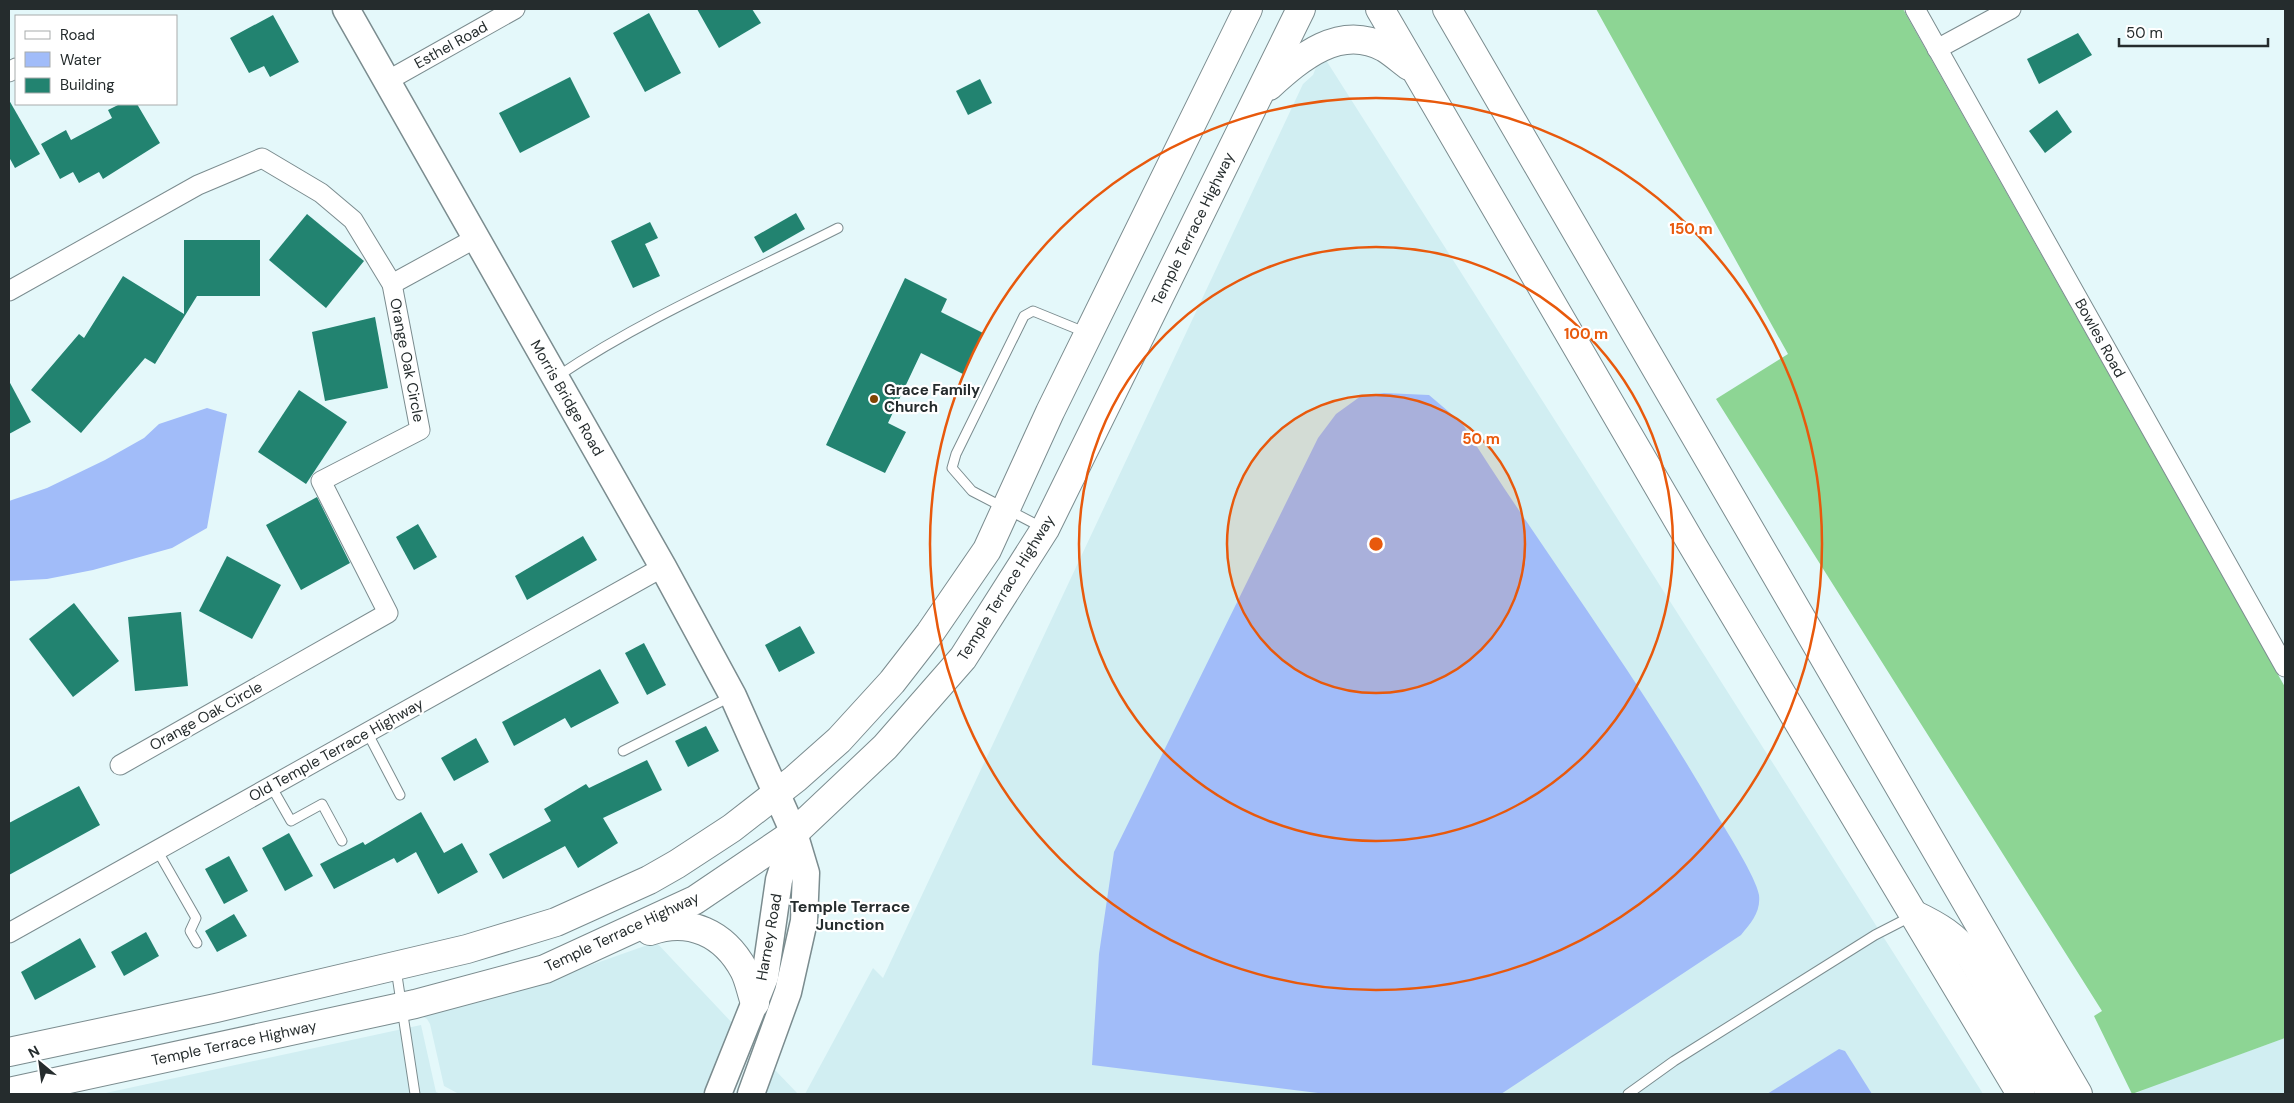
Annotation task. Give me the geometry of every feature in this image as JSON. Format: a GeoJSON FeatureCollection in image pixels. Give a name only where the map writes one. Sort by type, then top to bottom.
{"type":"FeatureCollection","features":[{"type":"Feature","properties":{"kind":"main road"},"geometry":{"type":"LineString","coordinates":[[9,1052],[467,949],[556,922],[677,864],[732,828],[775,795],[839,740],[892,682],[930,633],[987,550],[1089,334],[1248,9]]}},
{"type":"Feature","properties":{"kind":"main road","name":"Temple Terrace Highway"},"geometry":{"type":"LineString","coordinates":[[9,1092],[400,1007],[545,969],[695,900],[794,833],[885,747],[963,658],[1045,529],[1301,9]]}},
{"type":"Feature","properties":{"kind":"main road"},"geometry":{"type":"LineString","coordinates":[[1380,9],[1693,546],[2021,1094]]}},
{"type":"Feature","properties":{"kind":"main road"},"geometry":{"type":"LineString","coordinates":[[1447,9],[2078,1094]]}},
{"type":"Feature","properties":{"kind":"main road"},"geometry":{"type":"LineString","coordinates":[[1257,98],[1300,58],[1320,47],[1336,42],[1359,40],[1384,47],[1416,72]]}},
{"type":"Feature","properties":{"kind":"main road"},"geometry":{"type":"LineString","coordinates":[[1915,915],[1944,929],[1966,949],[2052,1094]]}},
{"type":"Feature","properties":{"kind":"main road"},"geometry":{"type":"LineString","coordinates":[[545,969],[666,926],[685,925],[710,933],[728,947],[744,970],[755,1003]]}},
{"type":"Feature","properties":{"kind":"street","name":"Morris Bridge Road"},"geometry":{"type":"LineString","coordinates":[[346,9],[663,567],[733,696],[775,795]]}},
{"type":"Feature","properties":{"kind":"street","name":"Esthel Road"},"geometry":{"type":"LineString","coordinates":[[387,81],[515,9]]}},
{"type":"Feature","properties":{"kind":"street","name":"Bowles Road"},"geometry":{"type":"LineString","coordinates":[[1915,9],[2285,667]]}},
{"type":"Feature","properties":{"kind":"street"},"geometry":{"type":"LineString","coordinates":[[1937,49],[2010,9]]}},
{"type":"Feature","properties":{"kind":"street","name":"Orange Oak Circle"},"geometry":{"type":"LineString","coordinates":[[9,291],[198,185],[262,158],[321,193],[353,220],[392,284],[420,430],[321,481],[388,613],[120,765]]}},
{"type":"Feature","properties":{"kind":"street"},"geometry":{"type":"LineString","coordinates":[[392,284],[476,238]]}},
{"type":"Feature","properties":{"kind":"street","name":"Old Temple Terrace Highway"},"geometry":{"type":"LineString","coordinates":[[9,932],[663,567]]}},
{"type":"Feature","properties":{"kind":"street","name":"Harney Road"},"geometry":{"type":"LineString","coordinates":[[751,1094],[788,992],[804,921],[806,873],[794,833],[775,795]]}},
{"type":"Feature","properties":{"kind":"street","name":"Harney Road"},"geometry":{"type":"LineString","coordinates":[[718,1094],[765,976],[779,880],[794,833]]}},
{"type":"Feature","properties":{"kind":"lane"},"geometry":{"type":"LineString","coordinates":[[555,377],[603,345],[675,306],[838,228]]}},
{"type":"Feature","properties":{"kind":"lane"},"geometry":{"type":"LineString","coordinates":[[1045,529],[972,491],[952,468],[956,454],[1024,316],[1033,311],[1089,334]]}},
{"type":"Feature","properties":{"kind":"lane"},"geometry":{"type":"LineString","coordinates":[[623,751],[733,696]]}},
{"type":"Feature","properties":{"kind":"lane"},"geometry":{"type":"LineString","coordinates":[[367,732],[400,795]]}},
{"type":"Feature","properties":{"kind":"lane"},"geometry":{"type":"LineString","coordinates":[[271,786],[291,821],[322,804],[342,841]]}},
{"type":"Feature","properties":{"kind":"lane"},"geometry":{"type":"LineString","coordinates":[[157,850],[196,918],[190,931],[197,944]]}},
{"type":"Feature","properties":{"kind":"lane"},"geometry":{"type":"LineString","coordinates":[[1628,1094],[1674,1061],[1875,934],[1915,915]]}},
{"type":"Feature","properties":{"kind":"lane"},"geometry":{"type":"LineString","coordinates":[[395,966],[415,1094]]}},
{"type":"Feature","properties":{"kind":"shaded area"},"geometry":{"type":"Polygon","coordinates":[[[1324,57],[1983,1094],[805,1094],[873,968],[883,978],[1303,84],[1313,75],[1319,60],[1324,57]]]}},
{"type":"Feature","properties":{"kind":"shaded area"},"geometry":{"type":"Polygon","coordinates":[[[656,942],[735,1026],[705,1094],[459,1094],[444,1086],[430,1024],[427,1019],[421,1016],[540,983],[656,942]]]}},
{"type":"Feature","properties":{"kind":"shaded area"},"geometry":{"type":"Polygon","coordinates":[[[421,1025],[436,1092],[441,1094],[101,1094],[421,1025]]]}},
{"type":"Feature","properties":{"kind":"shaded area"},"geometry":{"type":"Polygon","coordinates":[[[2285,1038],[2285,1094],[2135,1094],[2149,1087],[2285,1038]]]}},
{"type":"Feature","properties":{"kind":"shaded area"},"geometry":{"type":"Polygon","coordinates":[[[773,1068],[798,1094],[763,1094],[773,1068]]]}},
{"type":"Feature","properties":{"kind":"green space"},"geometry":{"type":"Polygon","coordinates":[[[1596,9],[1903,9],[2285,687],[2285,1038],[2132,1094],[2094,1016],[2102,1011],[1716,399],[1788,354],[1596,9]]]}},
{"type":"Feature","properties":{"kind":"water"},"geometry":{"type":"Polygon","coordinates":[[[1384,393],[1429,395],[1462,423],[1624,666],[1687,765],[1753,877],[1759,895],[1757,912],[1752,922],[1741,935],[1501,1094],[1326,1094],[1092,1065],[1099,954],[1114,852],[1318,438],[1336,414],[1361,396],[1384,393]]]}},
{"type":"Feature","properties":{"kind":"water"},"geometry":{"type":"Polygon","coordinates":[[[207,408],[227,414],[207,528],[172,548],[93,570],[47,579],[9,581],[9,501],[47,488],[105,460],[144,438],[159,424],[207,408]]]}},
{"type":"Feature","properties":{"kind":"water"},"geometry":{"type":"Polygon","coordinates":[[[1839,1049],[1845,1051],[1872,1094],[1767,1094],[1839,1049]]]}},
{"type":"Feature","properties":{"kind":"building"},"geometry":{"type":"Polygon","coordinates":[[[697,9],[752,9],[761,23],[719,48],[697,9]]]}},
{"type":"Feature","properties":{"kind":"building"},"geometry":{"type":"Polygon","coordinates":[[[649,13],[681,73],[645,92],[613,33],[649,13]]]}},
{"type":"Feature","properties":{"kind":"building"},"geometry":{"type":"Polygon","coordinates":[[[273,15],[299,62],[270,77],[264,66],[249,73],[230,38],[273,15]]]}},
{"type":"Feature","properties":{"kind":"building"},"geometry":{"type":"Polygon","coordinates":[[[2078,33],[2092,55],[2039,84],[2027,59],[2078,33]]]}},
{"type":"Feature","properties":{"kind":"building"},"geometry":{"type":"Polygon","coordinates":[[[570,77],[590,117],[520,153],[499,113],[570,77]]]}},
{"type":"Feature","properties":{"kind":"building"},"geometry":{"type":"Polygon","coordinates":[[[980,79],[992,103],[968,115],[956,91],[980,79]]]}},
{"type":"Feature","properties":{"kind":"building"},"geometry":{"type":"Polygon","coordinates":[[[9,100],[40,154],[15,168],[9,157],[9,100]]]}},
{"type":"Feature","properties":{"kind":"building"},"geometry":{"type":"Polygon","coordinates":[[[118,105],[138,105],[160,143],[103,179],[99,172],[79,183],[73,172],[60,179],[41,144],[66,130],[71,140],[112,118],[108,110],[118,105]]]}},
{"type":"Feature","properties":{"kind":"building"},"geometry":{"type":"Polygon","coordinates":[[[2057,110],[2072,132],[2045,153],[2029,131],[2057,110]]]}},
{"type":"Feature","properties":{"kind":"building"},"geometry":{"type":"Polygon","coordinates":[[[796,213],[805,229],[763,253],[754,237],[796,213]]]}},
{"type":"Feature","properties":{"kind":"building"},"geometry":{"type":"Polygon","coordinates":[[[307,214],[364,261],[326,308],[269,260],[307,214]]]}},
{"type":"Feature","properties":{"kind":"building"},"geometry":{"type":"Polygon","coordinates":[[[650,222],[658,238],[645,244],[660,276],[633,288],[611,241],[650,222]]]}},
{"type":"Feature","properties":{"kind":"building"},"geometry":{"type":"Polygon","coordinates":[[[184,240],[260,240],[260,296],[197,296],[155,364],[145,358],[81,433],[31,390],[79,334],[84,338],[123,276],[184,314],[184,240]]]}},
{"type":"Feature","properties":{"kind":"building","name":"Grace Family Church"},"geometry":{"type":"Polygon","coordinates":[[[905,278],[947,299],[941,312],[983,333],[963,374],[921,353],[888,423],[906,432],[885,473],[826,445],[905,278]]]}},
{"type":"Feature","properties":{"kind":"building"},"geometry":{"type":"Polygon","coordinates":[[[375,317],[388,388],[325,401],[312,332],[375,317]]]}},
{"type":"Feature","properties":{"kind":"building"},"geometry":{"type":"Polygon","coordinates":[[[9,381],[31,422],[9,434],[9,381]]]}},
{"type":"Feature","properties":{"kind":"building"},"geometry":{"type":"Polygon","coordinates":[[[299,390],[347,422],[306,484],[258,452],[299,390]]]}},
{"type":"Feature","properties":{"kind":"building"},"geometry":{"type":"Polygon","coordinates":[[[317,497],[350,563],[301,590],[266,525],[317,497]]]}},
{"type":"Feature","properties":{"kind":"building"},"geometry":{"type":"Polygon","coordinates":[[[418,524],[437,557],[414,570],[396,537],[418,524]]]}},
{"type":"Feature","properties":{"kind":"building"},"geometry":{"type":"Polygon","coordinates":[[[583,536],[597,560],[527,600],[515,576],[583,536]]]}},
{"type":"Feature","properties":{"kind":"building"},"geometry":{"type":"Polygon","coordinates":[[[227,556],[281,585],[252,639],[199,611],[227,556]]]}},
{"type":"Feature","properties":{"kind":"building"},"geometry":{"type":"Polygon","coordinates":[[[74,603],[119,661],[73,697],[29,639],[74,603]]]}},
{"type":"Feature","properties":{"kind":"building"},"geometry":{"type":"Polygon","coordinates":[[[181,612],[188,686],[135,691],[128,617],[181,612]]]}},
{"type":"Feature","properties":{"kind":"building"},"geometry":{"type":"Polygon","coordinates":[[[800,626],[815,653],[779,672],[765,645],[800,626]]]}},
{"type":"Feature","properties":{"kind":"building"},"geometry":{"type":"Polygon","coordinates":[[[644,643],[666,685],[647,695],[625,653],[644,643]]]}},
{"type":"Feature","properties":{"kind":"building"},"geometry":{"type":"Polygon","coordinates":[[[600,669],[619,703],[571,728],[565,718],[514,746],[502,722],[600,669]]]}},
{"type":"Feature","properties":{"kind":"building"},"geometry":{"type":"Polygon","coordinates":[[[706,726],[719,751],[688,767],[675,741],[706,726]]]}},
{"type":"Feature","properties":{"kind":"building"},"geometry":{"type":"Polygon","coordinates":[[[476,738],[489,762],[454,781],[441,758],[476,738]]]}},
{"type":"Feature","properties":{"kind":"building"},"geometry":{"type":"Polygon","coordinates":[[[647,760],[662,790],[603,818],[618,843],[578,868],[565,846],[503,879],[489,854],[551,821],[544,809],[586,784],[589,788],[647,760]]]}},
{"type":"Feature","properties":{"kind":"building"},"geometry":{"type":"Polygon","coordinates":[[[79,786],[100,825],[9,875],[9,823],[79,786]]]}},
{"type":"Feature","properties":{"kind":"building"},"geometry":{"type":"Polygon","coordinates":[[[421,812],[444,853],[462,843],[478,872],[438,894],[416,852],[397,863],[394,858],[334,889],[320,864],[363,842],[365,845],[421,812]]]}},
{"type":"Feature","properties":{"kind":"building"},"geometry":{"type":"Polygon","coordinates":[[[289,833],[313,876],[285,891],[262,848],[289,833]]]}},
{"type":"Feature","properties":{"kind":"building"},"geometry":{"type":"Polygon","coordinates":[[[229,856],[248,891],[224,904],[205,869],[229,856]]]}},
{"type":"Feature","properties":{"kind":"building"},"geometry":{"type":"Polygon","coordinates":[[[234,914],[247,936],[217,952],[205,931],[234,914]]]}},
{"type":"Feature","properties":{"kind":"building"},"geometry":{"type":"Polygon","coordinates":[[[146,932],[159,956],[124,976],[111,952],[146,932]]]}},
{"type":"Feature","properties":{"kind":"building"},"geometry":{"type":"Polygon","coordinates":[[[80,938],[96,967],[35,1000],[21,972],[80,938]]]}},
{"type":"Feature","properties":{"kind":"place","name":"Grace Family Church"},"geometry":{"type":"Point","coordinates":[874,399]}},
{"type":"Feature","properties":{"kind":"district","name":"Temple Terrace Junction"},"geometry":{"type":"Point","coordinates":[850,915]}}]}
